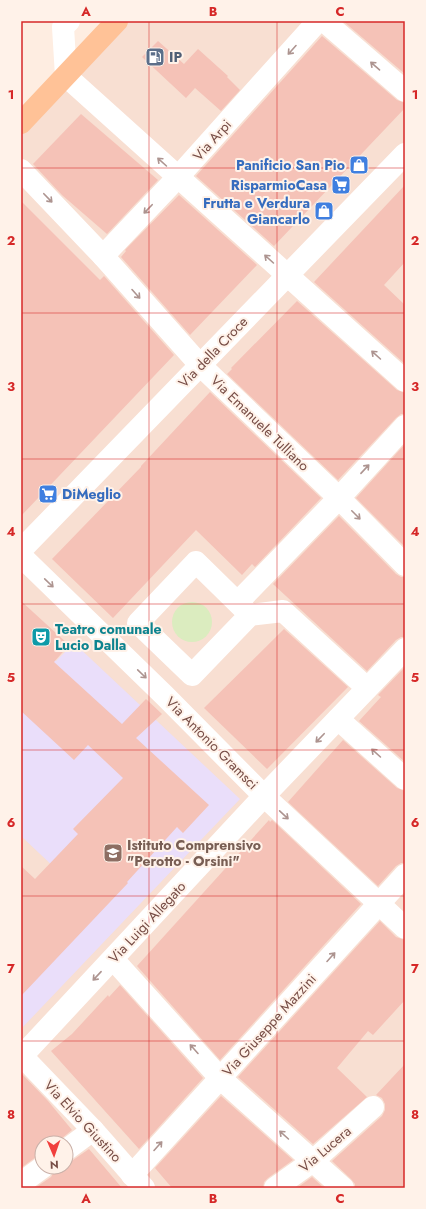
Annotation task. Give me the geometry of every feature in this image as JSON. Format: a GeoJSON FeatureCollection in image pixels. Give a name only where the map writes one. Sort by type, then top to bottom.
{"type":"FeatureCollection","features":[{"type":"Feature","properties":{"kind":"main road"},"geometry":{"type":"LineString","coordinates":[[21,123],[117,21]]}},
{"type":"Feature","properties":{"kind":"street"},"geometry":{"type":"LineString","coordinates":[[69,21],[63,27],[66,76],[405,381]]}},
{"type":"Feature","properties":{"kind":"street","name":"Via Arpi"},"geometry":{"type":"LineString","coordinates":[[103,256],[178,177],[318,21]]}},
{"type":"Feature","properties":{"kind":"street"},"geometry":{"type":"LineString","coordinates":[[324,21],[405,91]]}},
{"type":"Feature","properties":{"kind":"street","name":"Via della Croce"},"geometry":{"type":"LineString","coordinates":[[21,550],[405,154]]}},
{"type":"Feature","properties":{"kind":"street","name":"Via Emanuele Tulliano"},"geometry":{"type":"LineString","coordinates":[[21,170],[103,256],[200,365],[339,498],[405,565]]}},
{"type":"Feature","properties":{"kind":"street"},"geometry":{"type":"LineString","coordinates":[[367,688],[283,611],[244,608],[196,562],[138,623],[192,675],[244,608],[339,498],[405,426]]}},
{"type":"Feature","properties":{"kind":"street","name":"Via Antonio Gramsci"},"geometry":{"type":"LineString","coordinates":[[21,556],[165,696],[264,796],[405,928]]}},
{"type":"Feature","properties":{"kind":"street","name":"Via Luigi Allegato"},"geometry":{"type":"LineString","coordinates":[[21,1055],[113,959],[264,796],[405,649]]}},
{"type":"Feature","properties":{"kind":"street"},"geometry":{"type":"LineString","coordinates":[[338,719],[405,779]]}},
{"type":"Feature","properties":{"kind":"street","name":"Via Giuseppe Mazzini"},"geometry":{"type":"LineString","coordinates":[[138,1181],[220,1078],[405,875]]}},
{"type":"Feature","properties":{"kind":"street"},"geometry":{"type":"LineString","coordinates":[[113,959],[220,1078],[343,1188]]}},
{"type":"Feature","properties":{"kind":"street","name":"Via Elvio Giustino"},"geometry":{"type":"LineString","coordinates":[[21,1055],[93,1130],[138,1181]]}},
{"type":"Feature","properties":{"kind":"street","name":"Via Lucera"},"geometry":{"type":"LineString","coordinates":[[275,1188],[313,1161],[373,1107]]}},
{"type":"Feature","properties":{"kind":"street"},"geometry":{"type":"LineString","coordinates":[[74,1144],[93,1130]]}},
{"type":"Feature","properties":{"kind":"street"},"geometry":{"type":"LineString","coordinates":[[21,1183],[34,1174]]}},
{"type":"Feature","properties":{"kind":"shaded area"},"geometry":{"type":"Polygon","coordinates":[[[103,21],[405,21],[405,1188],[21,1188],[21,111],[103,21]]]}},
{"type":"Feature","properties":{"kind":"shaded area","name":"Istituto Comprensivo \"Perotto - Orsini\""},"geometry":{"type":"Polygon","coordinates":[[[74,643],[240,799],[21,1029],[21,909],[57,870],[21,836],[21,675],[45,650],[56,661],[74,643]]]}},
{"type":"Feature","properties":{"kind":"green space"},"geometry":{"type":"Polygon","coordinates":[[[188,602],[196,602],[203,605],[209,611],[212,622],[209,633],[203,639],[196,642],[188,642],[181,639],[175,633],[172,626],[172,618],[175,611],[181,605],[188,602]]]}},
{"type":"Feature","properties":{"kind":"building"},"geometry":{"type":"Polygon","coordinates":[[[343,21],[405,21],[405,74],[343,21]]]}},
{"type":"Feature","properties":{"kind":"building"},"geometry":{"type":"Polygon","coordinates":[[[322,36],[397,100],[405,103],[405,108],[274,246],[196,176],[322,36]]]}},
{"type":"Feature","properties":{"kind":"building"},"geometry":{"type":"Polygon","coordinates":[[[158,41],[184,64],[198,49],[228,76],[227,77],[240,90],[221,111],[195,88],[186,98],[142,57],[158,41]]]}},
{"type":"Feature","properties":{"kind":"building"},"geometry":{"type":"Polygon","coordinates":[[[81,114],[158,180],[107,234],[62,195],[33,164],[81,114]]]}},
{"type":"Feature","properties":{"kind":"building"},"geometry":{"type":"Polygon","coordinates":[[[405,185],[405,262],[384,285],[405,305],[405,364],[314,282],[405,185]]]}},
{"type":"Feature","properties":{"kind":"building"},"geometry":{"type":"Polygon","coordinates":[[[179,195],[257,265],[190,335],[121,257],[126,251],[125,250],[179,195]]]}},
{"type":"Feature","properties":{"kind":"building"},"geometry":{"type":"Polygon","coordinates":[[[21,201],[100,280],[104,276],[174,355],[21,516],[21,201]]]}},
{"type":"Feature","properties":{"kind":"building"},"geometry":{"type":"Polygon","coordinates":[[[297,301],[397,390],[405,393],[405,414],[401,414],[396,418],[338,480],[227,374],[232,369],[231,368],[297,301]]]}},
{"type":"Feature","properties":{"kind":"building"},"geometry":{"type":"Polygon","coordinates":[[[210,392],[321,498],[255,567],[252,564],[242,575],[196,530],[113,618],[52,559],[141,467],[210,392]]]}},
{"type":"Feature","properties":{"kind":"building"},"geometry":{"type":"Polygon","coordinates":[[[405,444],[405,547],[356,498],[405,444]]]}},
{"type":"Feature","properties":{"kind":"building"},"geometry":{"type":"Polygon","coordinates":[[[339,516],[396,574],[401,577],[405,577],[405,637],[401,637],[396,640],[367,671],[273,584],[339,516]]]}},
{"type":"Feature","properties":{"kind":"building"},"geometry":{"type":"Polygon","coordinates":[[[21,601],[69,645],[54,662],[122,724],[146,699],[162,714],[136,738],[209,805],[183,833],[177,827],[127,882],[128,883],[21,996],[21,866],[35,879],[78,834],[73,829],[123,778],[88,745],[74,760],[21,711],[21,601]]]}},
{"type":"Feature","properties":{"kind":"building"},"geometry":{"type":"Polygon","coordinates":[[[284,629],[348,687],[267,769],[204,708],[284,629]]]}},
{"type":"Feature","properties":{"kind":"building"},"geometry":{"type":"Polygon","coordinates":[[[405,667],[405,762],[359,721],[381,697],[378,695],[405,667]]]}},
{"type":"Feature","properties":{"kind":"building"},"geometry":{"type":"Polygon","coordinates":[[[343,740],[397,788],[405,791],[405,863],[401,863],[396,866],[378,886],[288,802],[343,740]]]}},
{"type":"Feature","properties":{"kind":"building"},"geometry":{"type":"Polygon","coordinates":[[[269,820],[270,822],[272,820],[361,904],[220,1060],[137,966],[269,820]]]}},
{"type":"Feature","properties":{"kind":"building"},"geometry":{"type":"Polygon","coordinates":[[[380,921],[396,937],[405,940],[405,1000],[373,1035],[368,1031],[337,1068],[367,1097],[313,1144],[238,1077],[380,921]]]}},
{"type":"Feature","properties":{"kind":"building"},"geometry":{"type":"Polygon","coordinates":[[[120,985],[203,1078],[139,1149],[51,1051],[72,1034],[108,995],[109,997],[120,985]]]}},
{"type":"Feature","properties":{"kind":"building"},"geometry":{"type":"Polygon","coordinates":[[[405,1064],[405,1188],[355,1188],[355,1184],[351,1179],[332,1161],[382,1116],[385,1110],[385,1104],[382,1098],[376,1095],[405,1064]]]}},
{"type":"Feature","properties":{"kind":"building"},"geometry":{"type":"Polygon","coordinates":[[[21,1073],[48,1101],[72,1130],[66,1135],[34,1135],[34,1158],[21,1168],[21,1073]]]}},
{"type":"Feature","properties":{"kind":"building"},"geometry":{"type":"Polygon","coordinates":[[[221,1096],[293,1160],[268,1178],[264,1182],[263,1188],[172,1188],[155,1168],[221,1096]]]}},
{"type":"Feature","properties":{"kind":"building"},"geometry":{"type":"Polygon","coordinates":[[[89,1149],[122,1188],[35,1188],[52,1175],[74,1175],[74,1159],[89,1149]]]}},
{"type":"Feature","properties":{"kind":"building"},"geometry":{"type":"Polygon","coordinates":[[[312,1177],[324,1188],[297,1188],[312,1177]]]}},
{"type":"Feature","properties":{"kind":"place","name":"IP"},"geometry":{"type":"Point","coordinates":[155,57]}},
{"type":"Feature","properties":{"kind":"place","name":"Panificio San Pio"},"geometry":{"type":"Point","coordinates":[359,165]}},
{"type":"Feature","properties":{"kind":"place","name":"RisparmioCasa"},"geometry":{"type":"Point","coordinates":[341,185]}},
{"type":"Feature","properties":{"kind":"place","name":"Frutta e Verdura Giancarlo"},"geometry":{"type":"Point","coordinates":[324,211]}},
{"type":"Feature","properties":{"kind":"place","name":"DiMeglio"},"geometry":{"type":"Point","coordinates":[48,494]}},
{"type":"Feature","properties":{"kind":"place","name":"Teatro comunale Lucio Dalla"},"geometry":{"type":"Point","coordinates":[41,637]}},
{"type":"Feature","properties":{"kind":"place","name":"Istituto Comprensivo \"Perotto - Orsini\""},"geometry":{"type":"Point","coordinates":[113,853]}}]}
